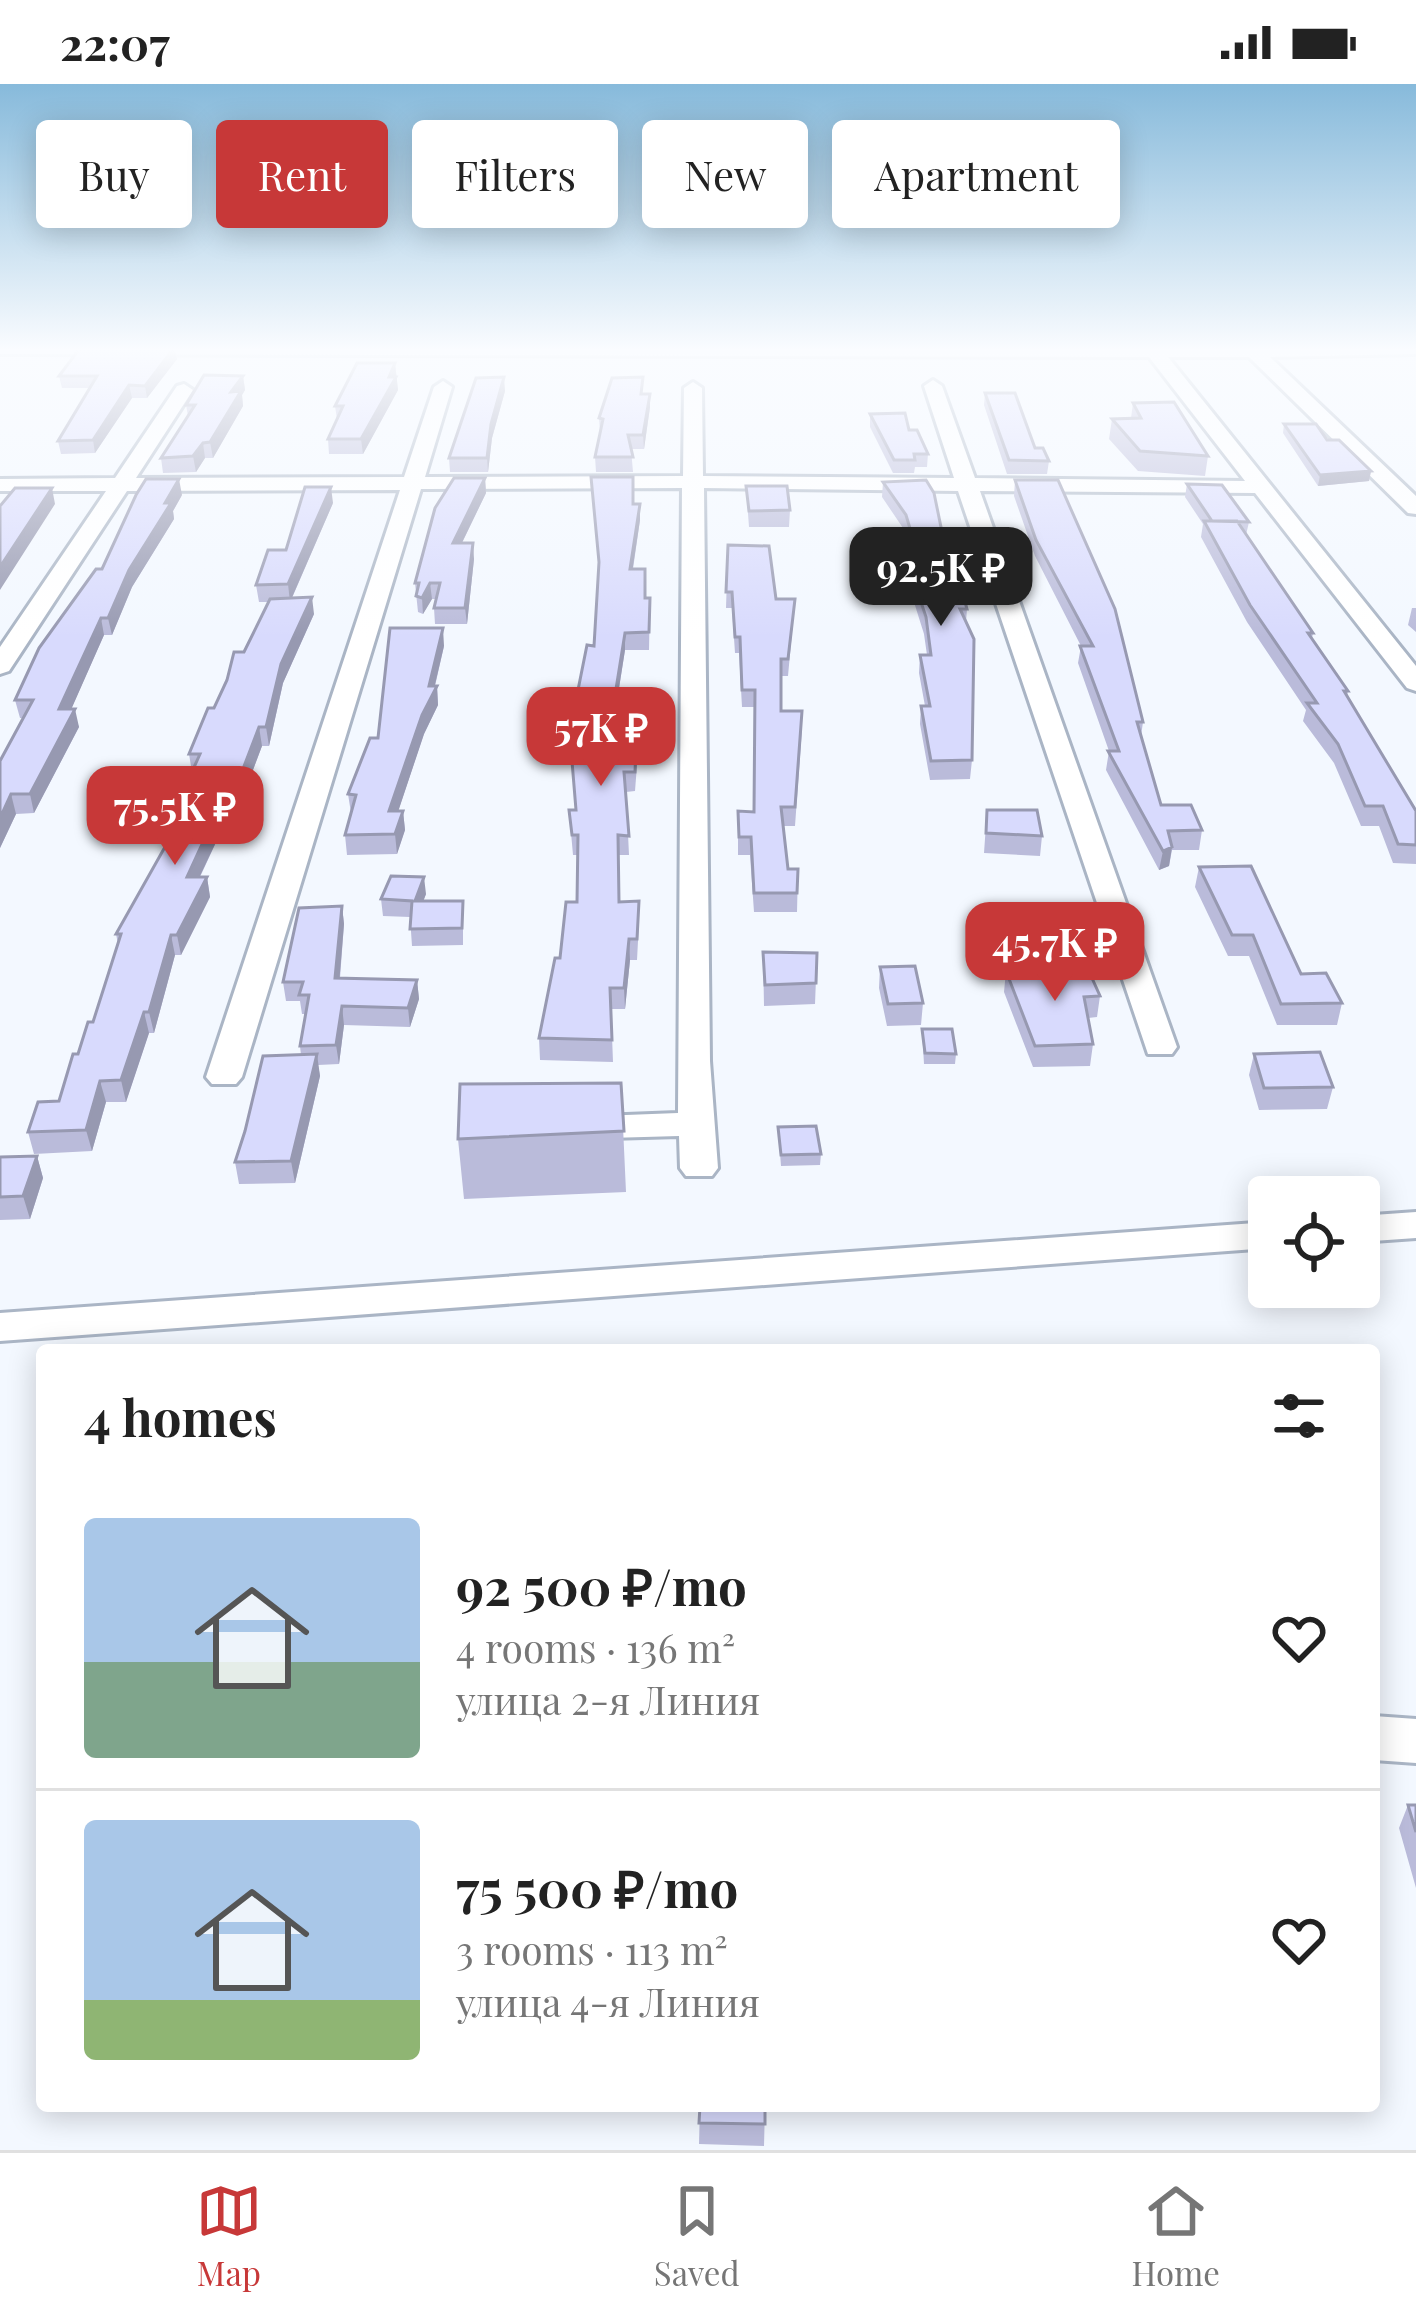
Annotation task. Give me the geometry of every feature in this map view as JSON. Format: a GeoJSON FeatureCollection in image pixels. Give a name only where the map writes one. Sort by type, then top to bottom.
{"type":"FeatureCollection","features":[{"type":"Feature","properties":{"kind":"street"},"geometry":{"type":"LineString","coordinates":[[0,666],[150,444]]}},
{"type":"Feature","properties":{"kind":"street"},"geometry":{"type":"LineString","coordinates":[[224,1077],[427,444]]}},
{"type":"Feature","properties":{"kind":"street"},"geometry":{"type":"LineString","coordinates":[[694,444],[693,1061],[699,1168]]}},
{"type":"Feature","properties":{"kind":"street"},"geometry":{"type":"LineString","coordinates":[[955,444],[1160,1047]]}},
{"type":"Feature","properties":{"kind":"street"},"geometry":{"type":"LineString","coordinates":[[1228,444],[1416,683]]}},
{"type":"Feature","properties":{"kind":"street"},"geometry":{"type":"LineString","coordinates":[[1350,444],[1416,508]]}},
{"type":"Feature","properties":{"kind":"street"},"geometry":{"type":"LineString","coordinates":[[0,485],[694,482],[1262,487]]}},
{"type":"Feature","properties":{"kind":"street"},"geometry":{"type":"LineString","coordinates":[[545,1130],[697,1124]]}},
{"type":"Feature","properties":{"kind":"street"},"geometry":{"type":"LineString","coordinates":[[1380,1228],[1416,1225]]}},
{"type":"Feature","properties":{"kind":"street"},"geometry":{"type":"LineString","coordinates":[[0,1327],[1248,1237]]}},
{"type":"Feature","properties":{"kind":"street"},"geometry":{"type":"LineString","coordinates":[[1380,1738],[1416,1741]]}},
{"type":"Feature","properties":{"kind":"building"},"geometry":{"type":"Polygon","coordinates":[[[170,444],[202,444],[193,456],[161,458],[170,444]]]}},
{"type":"Feature","properties":{"kind":"building"},"geometry":{"type":"Polygon","coordinates":[[[454,444],[489,444],[487,458],[449,458],[454,444]]]}},
{"type":"Feature","properties":{"kind":"building"},"geometry":{"type":"Polygon","coordinates":[[[598,444],[630,444],[633,457],[595,457],[598,444]]]}},
{"type":"Feature","properties":{"kind":"building"},"geometry":{"type":"Polygon","coordinates":[[[886,444],[924,444],[928,454],[914,454],[915,460],[894,460],[886,444]]]}},
{"type":"Feature","properties":{"kind":"building"},"geometry":{"type":"Polygon","coordinates":[[[1003,444],[1034,444],[1043,448],[1049,461],[1009,460],[1003,444]]]}},
{"type":"Feature","properties":{"kind":"building"},"geometry":{"type":"Polygon","coordinates":[[[1134,444],[1201,444],[1208,456],[1140,451],[1134,444]]]}},
{"type":"Feature","properties":{"kind":"building"},"geometry":{"type":"Polygon","coordinates":[[[1298,444],[1344,444],[1371,471],[1320,475],[1298,444]]]}},
{"type":"Feature","properties":{"kind":"building"},"geometry":{"type":"Polygon","coordinates":[[[591,477],[633,477],[633,504],[640,504],[630,569],[645,569],[645,598],[650,598],[649,632],[625,633],[612,714],[628,714],[618,747],[636,746],[635,772],[624,772],[629,836],[618,835],[619,902],[639,901],[637,939],[629,939],[624,988],[610,988],[612,1040],[539,1038],[555,958],[560,958],[566,902],[577,902],[578,835],[572,835],[569,810],[576,810],[571,749],[582,748],[585,695],[577,695],[587,645],[594,646],[599,562],[591,477]]]}},
{"type":"Feature","properties":{"kind":"building"},"geometry":{"type":"Polygon","coordinates":[[[454,478],[485,478],[453,543],[473,543],[465,608],[434,608],[440,583],[430,583],[422,598],[416,596],[419,583],[415,583],[435,508],[454,478]]]}},
{"type":"Feature","properties":{"kind":"building"},"geometry":{"type":"Polygon","coordinates":[[[146,479],[179,479],[165,503],[171,503],[129,570],[108,618],[101,618],[59,709],[75,709],[30,794],[11,794],[0,818],[0,761],[33,700],[15,700],[39,648],[96,569],[102,569],[146,479]]]}},
{"type":"Feature","properties":{"kind":"building"},"geometry":{"type":"Polygon","coordinates":[[[926,480],[934,493],[949,566],[955,566],[967,609],[960,609],[974,639],[972,760],[931,761],[921,706],[930,706],[920,655],[931,655],[926,617],[909,566],[921,566],[906,515],[883,482],[926,480]]]}},
{"type":"Feature","properties":{"kind":"building"},"geometry":{"type":"Polygon","coordinates":[[[1015,480],[1058,480],[1115,609],[1143,722],[1137,722],[1161,805],[1191,805],[1202,830],[1168,831],[1172,847],[1163,851],[1108,751],[1119,751],[1080,646],[1093,646],[1036,540],[1015,480]]]}},
{"type":"Feature","properties":{"kind":"building"},"geometry":{"type":"Polygon","coordinates":[[[1187,484],[1222,485],[1249,522],[1212,521],[1187,484]]]}},
{"type":"Feature","properties":{"kind":"building"},"geometry":{"type":"Polygon","coordinates":[[[746,486],[787,486],[790,510],[749,511],[746,486]]]}},
{"type":"Feature","properties":{"kind":"building"},"geometry":{"type":"Polygon","coordinates":[[[305,487],[331,487],[288,584],[256,585],[268,550],[286,550],[305,487]]]}},
{"type":"Feature","properties":{"kind":"building"},"geometry":{"type":"Polygon","coordinates":[[[15,488],[52,488],[0,567],[0,506],[15,488]]]}},
{"type":"Feature","properties":{"kind":"building"},"geometry":{"type":"Polygon","coordinates":[[[1204,521],[1237,521],[1313,633],[1308,633],[1348,691],[1344,691],[1416,811],[1416,845],[1398,844],[1383,806],[1365,806],[1338,744],[1307,703],[1317,703],[1250,605],[1204,521]]]}},
{"type":"Feature","properties":{"kind":"building"},"geometry":{"type":"Polygon","coordinates":[[[728,545],[769,546],[776,599],[795,599],[788,659],[781,659],[781,711],[802,711],[795,807],[781,807],[788,869],[798,869],[797,893],[754,893],[751,837],[739,837],[738,811],[754,812],[755,690],[742,690],[740,637],[735,637],[732,592],[726,592],[728,545]]]}},
{"type":"Feature","properties":{"kind":"building"},"geometry":{"type":"Polygon","coordinates":[[[312,597],[281,664],[266,727],[259,727],[230,803],[221,803],[187,877],[207,877],[177,935],[171,935],[149,1012],[144,1012],[121,1080],[100,1081],[86,1130],[28,1132],[38,1102],[59,1101],[73,1054],[78,1054],[88,1022],[93,1022],[121,934],[116,934],[170,838],[162,838],[200,754],[189,754],[208,708],[214,708],[227,680],[234,652],[244,652],[270,599],[312,597]]]}},
{"type":"Feature","properties":{"kind":"building"},"geometry":{"type":"Polygon","coordinates":[[[390,628],[443,628],[429,686],[437,686],[422,715],[389,811],[403,811],[395,834],[345,835],[356,795],[348,794],[370,738],[378,738],[390,628]]]}},
{"type":"Feature","properties":{"kind":"building"},"geometry":{"type":"Polygon","coordinates":[[[987,810],[1037,810],[1042,836],[986,833],[987,810]]]}},
{"type":"Feature","properties":{"kind":"building"},"geometry":{"type":"Polygon","coordinates":[[[1251,866],[1301,974],[1326,973],[1342,1003],[1281,1004],[1253,935],[1232,935],[1199,867],[1251,866]]]}},
{"type":"Feature","properties":{"kind":"building"},"geometry":{"type":"Polygon","coordinates":[[[391,876],[424,877],[415,901],[463,901],[462,928],[410,929],[412,901],[381,899],[391,876]]]}},
{"type":"Feature","properties":{"kind":"building"},"geometry":{"type":"Polygon","coordinates":[[[342,906],[335,978],[417,980],[408,1008],[342,1006],[336,1045],[300,1046],[309,995],[299,995],[303,982],[283,982],[299,908],[342,906]]]}},
{"type":"Feature","properties":{"kind":"building"},"geometry":{"type":"Polygon","coordinates":[[[763,952],[817,953],[816,983],[765,985],[763,952]]]}},
{"type":"Feature","properties":{"kind":"building"},"geometry":{"type":"Polygon","coordinates":[[[915,966],[923,1003],[888,1004],[880,967],[915,966]]]}},
{"type":"Feature","properties":{"kind":"building"},"geometry":{"type":"Polygon","coordinates":[[[1087,967],[1100,996],[1084,997],[1093,1044],[1035,1046],[1006,971],[1087,967]]]}},
{"type":"Feature","properties":{"kind":"building"},"geometry":{"type":"Polygon","coordinates":[[[922,1029],[952,1029],[956,1054],[925,1053],[922,1029]]]}},
{"type":"Feature","properties":{"kind":"building"},"geometry":{"type":"Polygon","coordinates":[[[1320,1052],[1333,1087],[1264,1088],[1254,1054],[1320,1052]]]}},
{"type":"Feature","properties":{"kind":"building"},"geometry":{"type":"Polygon","coordinates":[[[317,1054],[291,1161],[235,1162],[263,1056],[317,1054]]]}},
{"type":"Feature","properties":{"kind":"building"},"geometry":{"type":"Polygon","coordinates":[[[621,1083],[624,1131],[458,1139],[460,1084],[621,1083]]]}},
{"type":"Feature","properties":{"kind":"building"},"geometry":{"type":"Polygon","coordinates":[[[816,1126],[821,1154],[781,1155],[778,1127],[816,1126]]]}},
{"type":"Feature","properties":{"kind":"building"},"geometry":{"type":"Polygon","coordinates":[[[37,1156],[23,1196],[0,1197],[0,1157],[37,1156]]]}},
{"type":"Feature","properties":{"kind":"building"},"geometry":{"type":"Polygon","coordinates":[[[1408,1805],[1416,1805],[1416,1832],[1408,1805]]]}},
{"type":"Feature","properties":{"kind":"building"},"geometry":{"type":"Polygon","coordinates":[[[700,2112],[765,2112],[765,2124],[699,2123],[700,2112]]]}}]}
